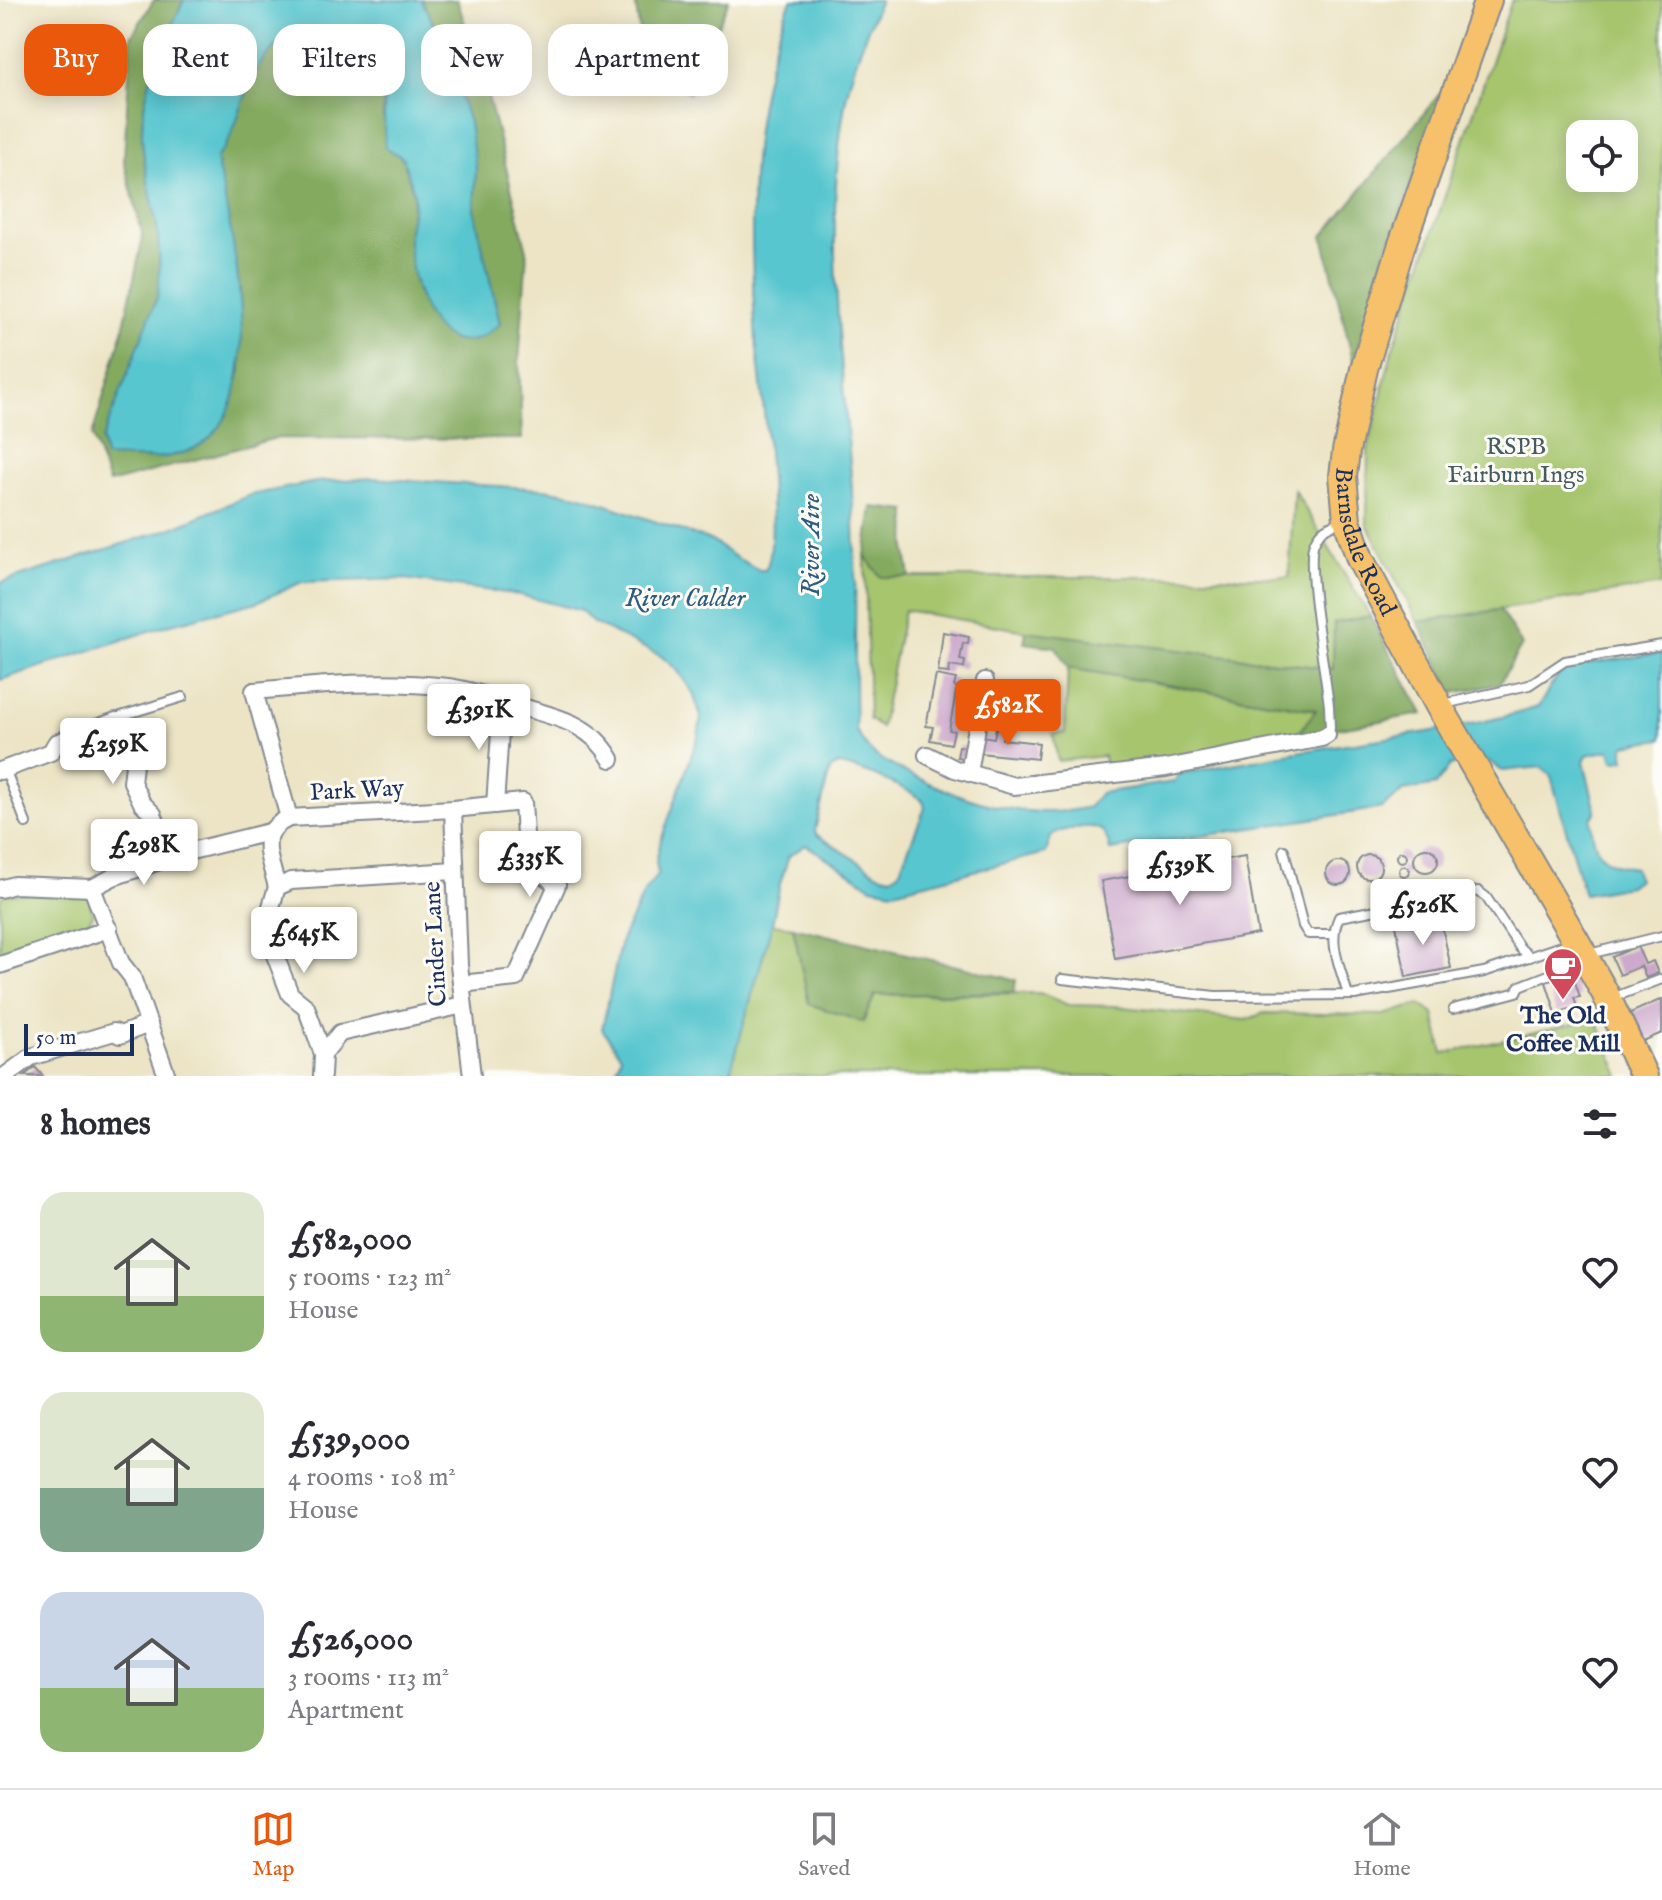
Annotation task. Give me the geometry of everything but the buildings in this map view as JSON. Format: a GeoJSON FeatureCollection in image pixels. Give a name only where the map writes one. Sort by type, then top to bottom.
{"type":"FeatureCollection","features":[{"type":"Feature","properties":{"kind":"main road","name":"Barnsdale Road"},"geometry":{"type":"LineString","coordinates":[[1488,0],[1401,247],[1364,369],[1343,476],[1347,520],[1360,559],[1648,1075]]}},
{"type":"Feature","properties":{"kind":"street"},"geometry":{"type":"LineString","coordinates":[[969,773],[985,681]]}},
{"type":"Feature","properties":{"kind":"street"},"geometry":{"type":"LineString","coordinates":[[289,818],[254,691],[349,682],[451,687],[561,719],[602,743],[611,759]]}},
{"type":"Feature","properties":{"kind":"street"},"geometry":{"type":"LineString","coordinates":[[495,805],[502,702]]}},
{"type":"Feature","properties":{"kind":"street"},"geometry":{"type":"LineString","coordinates":[[3,770],[51,752],[56,743],[120,722],[134,765],[132,782],[142,803],[153,814],[170,857]]}},
{"type":"Feature","properties":{"kind":"street"},"geometry":{"type":"LineString","coordinates":[[927,755],[939,763],[1014,786],[1166,768],[1327,735]]}},
{"type":"Feature","properties":{"kind":"street","name":"Park Way"},"geometry":{"type":"LineString","coordinates":[[0,889],[14,885],[92,888],[113,877],[170,857],[269,832],[289,818],[523,802],[527,868],[557,885],[516,978],[461,984]]}},
{"type":"Feature","properties":{"kind":"street","name":"Cinder Lane"},"geometry":{"type":"LineString","coordinates":[[453,809],[461,984],[472,1076]]}},
{"type":"Feature","properties":{"kind":"street"},"geometry":{"type":"LineString","coordinates":[[269,832],[267,846],[284,884]]}},
{"type":"Feature","properties":{"kind":"street"},"geometry":{"type":"LineString","coordinates":[[284,884],[455,871]]}},
{"type":"Feature","properties":{"kind":"street"},"geometry":{"type":"LineString","coordinates":[[284,884],[270,910],[268,937],[290,994],[306,1007],[323,1054],[322,1076]]}},
{"type":"Feature","properties":{"kind":"street"},"geometry":{"type":"LineString","coordinates":[[92,888],[121,963],[132,977],[167,1076]]}},
{"type":"Feature","properties":{"kind":"street"},"geometry":{"type":"LineString","coordinates":[[0,965],[109,929]]}},
{"type":"Feature","properties":{"kind":"street"},"geometry":{"type":"LineString","coordinates":[[323,1054],[340,1033],[463,1005]]}},
{"type":"Feature","properties":{"kind":"street"},"geometry":{"type":"LineString","coordinates":[[5,1076],[31,1057],[114,1032],[120,1035],[149,1024]]}},
{"type":"Feature","properties":{"kind":"lane"},"geometry":{"type":"LineString","coordinates":[[1327,735],[1330,728],[1329,706],[1311,570],[1313,545],[1322,530],[1347,520]]}},
{"type":"Feature","properties":{"kind":"lane"},"geometry":{"type":"LineString","coordinates":[[1443,712],[1529,685],[1565,661],[1662,645]]}},
{"type":"Feature","properties":{"kind":"lane"},"geometry":{"type":"LineString","coordinates":[[116,721],[121,716],[183,697]]}},
{"type":"Feature","properties":{"kind":"lane"},"geometry":{"type":"LineString","coordinates":[[3,770],[26,823]]}},
{"type":"Feature","properties":{"kind":"lane"},"geometry":{"type":"LineString","coordinates":[[1284,850],[1303,926],[1308,934],[1333,934]]}},
{"type":"Feature","properties":{"kind":"lane"},"geometry":{"type":"LineString","coordinates":[[1348,995],[1333,934],[1339,917],[1478,891],[1486,897],[1520,948],[1530,957]]}},
{"type":"Feature","properties":{"kind":"lane"},"geometry":{"type":"LineString","coordinates":[[1062,979],[1215,996],[1348,995],[1484,972],[1530,957],[1582,952],[1662,936]]}},
{"type":"Feature","properties":{"kind":"lane"},"geometry":{"type":"LineString","coordinates":[[1453,1009],[1517,992],[1520,986],[1582,952]]}},
{"type":"Feature","properties":{"kind":"lane"},"geometry":{"type":"LineString","coordinates":[[1608,999],[1662,979]]}},
{"type":"Feature","properties":{"kind":"green space"},"geometry":{"type":"Polygon","coordinates":[[[154,0],[184,0],[173,24],[143,24],[143,96],[146,96],[142,135],[158,236],[158,295],[102,440],[105,457],[232,403],[241,370],[240,289],[216,158],[243,96],[257,96],[257,68],[273,49],[273,96],[384,96],[383,117],[403,158],[414,195],[409,233],[416,287],[474,340],[500,324],[474,210],[476,168],[457,96],[488,96],[527,251],[519,362],[522,439],[276,438],[109,483],[92,436],[123,330],[143,237],[124,161],[131,37],[154,0]]]}},
{"type":"Feature","properties":{"kind":"green space"},"geometry":{"type":"Polygon","coordinates":[[[421,0],[457,0],[465,24],[434,24],[421,0]]]}},
{"type":"Feature","properties":{"kind":"green space"},"geometry":{"type":"Polygon","coordinates":[[[635,0],[729,0],[719,24],[638,24],[635,0]]]}},
{"type":"Feature","properties":{"kind":"green space","name":"RSPB Fairburn Ings"},"geometry":{"type":"Polygon","coordinates":[[[1512,0],[1662,0],[1662,585],[1418,622],[1367,524],[1368,450],[1392,351],[1512,0]]]}},
{"type":"Feature","properties":{"kind":"green space"},"geometry":{"type":"Polygon","coordinates":[[[1448,84],[1383,259],[1354,364],[1323,236],[1448,84]]]}},
{"type":"Feature","properties":{"kind":"green space"},"geometry":{"type":"Polygon","coordinates":[[[1294,490],[1370,616],[1334,623],[1334,669],[1026,631],[904,610],[881,728],[869,719],[865,556],[881,577],[1289,577],[1294,490]]]}},
{"type":"Feature","properties":{"kind":"green space"},"geometry":{"type":"Polygon","coordinates":[[[872,507],[907,511],[906,552],[910,577],[881,577],[865,556],[872,507]]]}},
{"type":"Feature","properties":{"kind":"green space"},"geometry":{"type":"Polygon","coordinates":[[[1500,610],[1522,645],[1499,684],[1452,693],[1418,622],[1500,610]]]}},
{"type":"Feature","properties":{"kind":"green space"},"geometry":{"type":"Polygon","coordinates":[[[1370,616],[1423,714],[1297,735],[1316,710],[1068,668],[1056,647],[1024,643],[1026,631],[1333,669],[1334,623],[1370,616]]]}},
{"type":"Feature","properties":{"kind":"green space"},"geometry":{"type":"Polygon","coordinates":[[[1068,668],[1316,710],[1297,735],[1107,771],[1104,756],[1058,761],[1053,734],[1065,733],[1068,668]]]}},
{"type":"Feature","properties":{"kind":"green space"},"geometry":{"type":"Polygon","coordinates":[[[88,893],[93,914],[88,923],[0,954],[0,898],[6,894],[88,893]]]}},
{"type":"Feature","properties":{"kind":"green space"},"geometry":{"type":"Polygon","coordinates":[[[772,924],[793,927],[809,1004],[863,1021],[875,995],[1040,993],[1068,1005],[1113,1006],[1246,1020],[1264,1013],[1384,1015],[1420,1004],[1434,1014],[1443,1054],[1596,1019],[1620,1076],[729,1076],[772,924]]]}},
{"type":"Feature","properties":{"kind":"green space"},"geometry":{"type":"Polygon","coordinates":[[[793,927],[1016,980],[1014,992],[875,995],[863,1022],[809,1004],[793,927]]]}},
{"type":"Feature","properties":{"kind":"water"},"geometry":{"type":"Polygon","coordinates":[[[184,0],[421,0],[434,24],[421,24],[421,96],[460,96],[469,122],[476,168],[474,210],[500,324],[477,339],[457,341],[442,334],[422,304],[409,247],[414,194],[403,158],[385,147],[384,96],[405,96],[405,24],[273,24],[273,49],[257,69],[257,24],[173,24],[184,0]]]}},
{"type":"Feature","properties":{"kind":"water"},"geometry":{"type":"Polygon","coordinates":[[[791,0],[880,0],[850,82],[838,159],[835,209],[837,307],[854,532],[856,730],[871,752],[933,785],[976,801],[1020,811],[1066,811],[1089,807],[1100,793],[1174,782],[1179,774],[1515,714],[1538,707],[1563,667],[1662,653],[1662,739],[1625,745],[1625,760],[1613,761],[1610,750],[1587,755],[1584,761],[1596,812],[1591,819],[1597,848],[1607,860],[1635,868],[1638,879],[1629,886],[1584,894],[1551,776],[1541,767],[1502,771],[1478,760],[1450,766],[1436,785],[1403,791],[1382,808],[1110,850],[1106,837],[1099,829],[1076,828],[1051,837],[1046,853],[894,891],[872,887],[806,845],[789,856],[729,1076],[614,1076],[621,1056],[602,1029],[621,940],[646,889],[658,874],[656,861],[661,840],[698,737],[701,717],[693,693],[677,670],[661,656],[593,623],[581,611],[520,595],[405,579],[302,582],[257,602],[171,624],[0,680],[0,583],[172,528],[250,495],[316,482],[372,478],[544,489],[578,495],[712,541],[735,557],[765,570],[770,554],[771,497],[755,326],[752,191],[760,108],[791,0]],[[838,765],[830,770],[815,830],[817,835],[879,874],[891,877],[899,872],[925,808],[923,801],[895,784],[838,765]]]}},
{"type":"Feature","properties":{"kind":"water"},"geometry":{"type":"Polygon","coordinates":[[[146,96],[246,96],[226,145],[216,158],[237,269],[241,356],[234,395],[220,427],[195,448],[162,457],[105,457],[102,440],[158,295],[158,236],[142,135],[146,96]]]}},
{"type":"Feature","properties":{"kind":"place","name":"The Old Coffee Mill"},"geometry":{"type":"Point","coordinates":[1563,1001]}},
{"type":"Feature","properties":{"kind":"water label","name":"River Aire"},"geometry":{"type":"Point","coordinates":[811,545]}},
{"type":"Feature","properties":{"kind":"water label","name":"River Calder"},"geometry":{"type":"Point","coordinates":[685,598]}}]}
